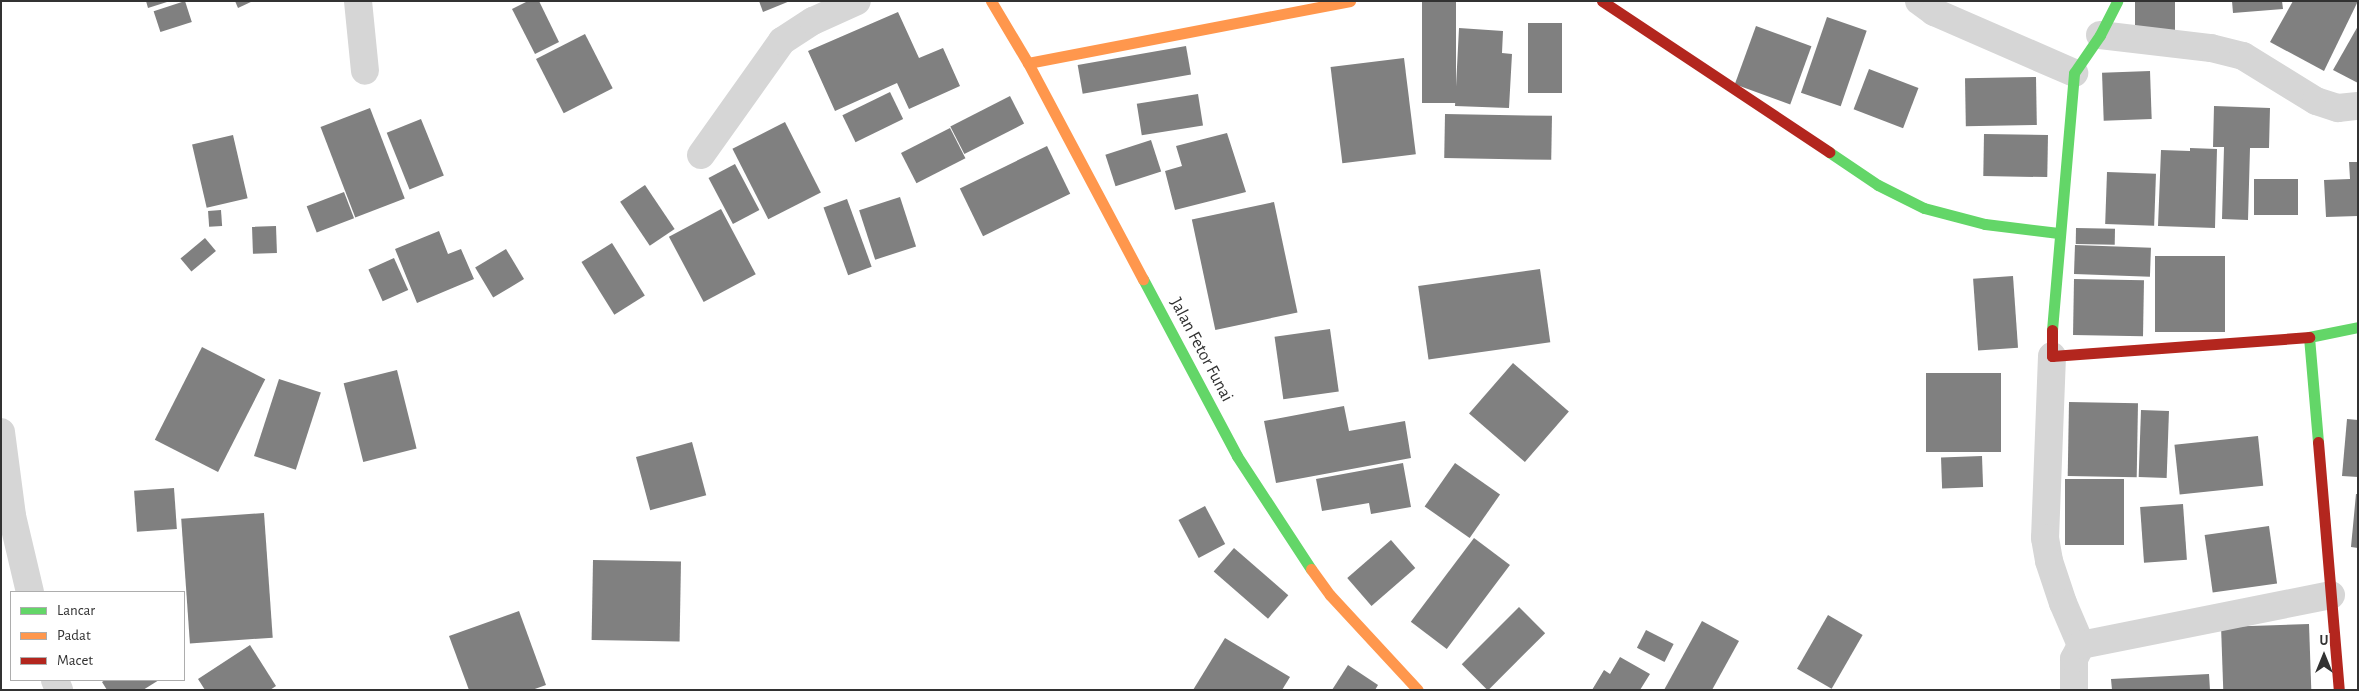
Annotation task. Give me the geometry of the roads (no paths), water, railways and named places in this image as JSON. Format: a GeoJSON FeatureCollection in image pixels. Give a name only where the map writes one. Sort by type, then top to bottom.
{"type":"FeatureCollection","features":[{"type":"Feature","properties":{"kind":"street"},"geometry":{"type":"LineString","coordinates":[[358,1],[364,70]]}},
{"type":"Feature","properties":{"kind":"street"},"geometry":{"type":"LineString","coordinates":[[701,155],[782,41],[813,20],[857,1]]}},
{"type":"Feature","properties":{"kind":"street","name":"Jalan Fetor Funai"},"geometry":{"type":"LineString","coordinates":[[991,1],[1028,63],[1237,456],[1284,534],[1330,595],[1417,689]]}},
{"type":"Feature","properties":{"kind":"street"},"geometry":{"type":"LineString","coordinates":[[1028,63],[1350,1]]}},
{"type":"Feature","properties":{"kind":"street"},"geometry":{"type":"LineString","coordinates":[[1602,1],[1886,188],[1924,208],[1985,224],[2058,233]]}},
{"type":"Feature","properties":{"kind":"street"},"geometry":{"type":"LineString","coordinates":[[1919,1],[1934,12],[2074,73]]}},
{"type":"Feature","properties":{"kind":"street"},"geometry":{"type":"LineString","coordinates":[[2074,690],[2074,659],[2081,645],[2057,586],[2045,538],[2058,233],[2074,73],[2100,35],[2117,1]]}},
{"type":"Feature","properties":{"kind":"street"},"geometry":{"type":"LineString","coordinates":[[2100,35],[2212,48],[2243,56],[2316,101],[2338,108],[2358,106]]}},
{"type":"Feature","properties":{"kind":"street"},"geometry":{"type":"LineString","coordinates":[[2052,356],[2309,336],[2358,327]]}},
{"type":"Feature","properties":{"kind":"street"},"geometry":{"type":"LineString","coordinates":[[2309,336],[2339,690]]}},
{"type":"Feature","properties":{"kind":"street"},"geometry":{"type":"LineString","coordinates":[[1,432],[12,516],[30,591]]}},
{"type":"Feature","properties":{"kind":"street"},"geometry":{"type":"LineString","coordinates":[[2081,645],[2332,595]]}}]}
